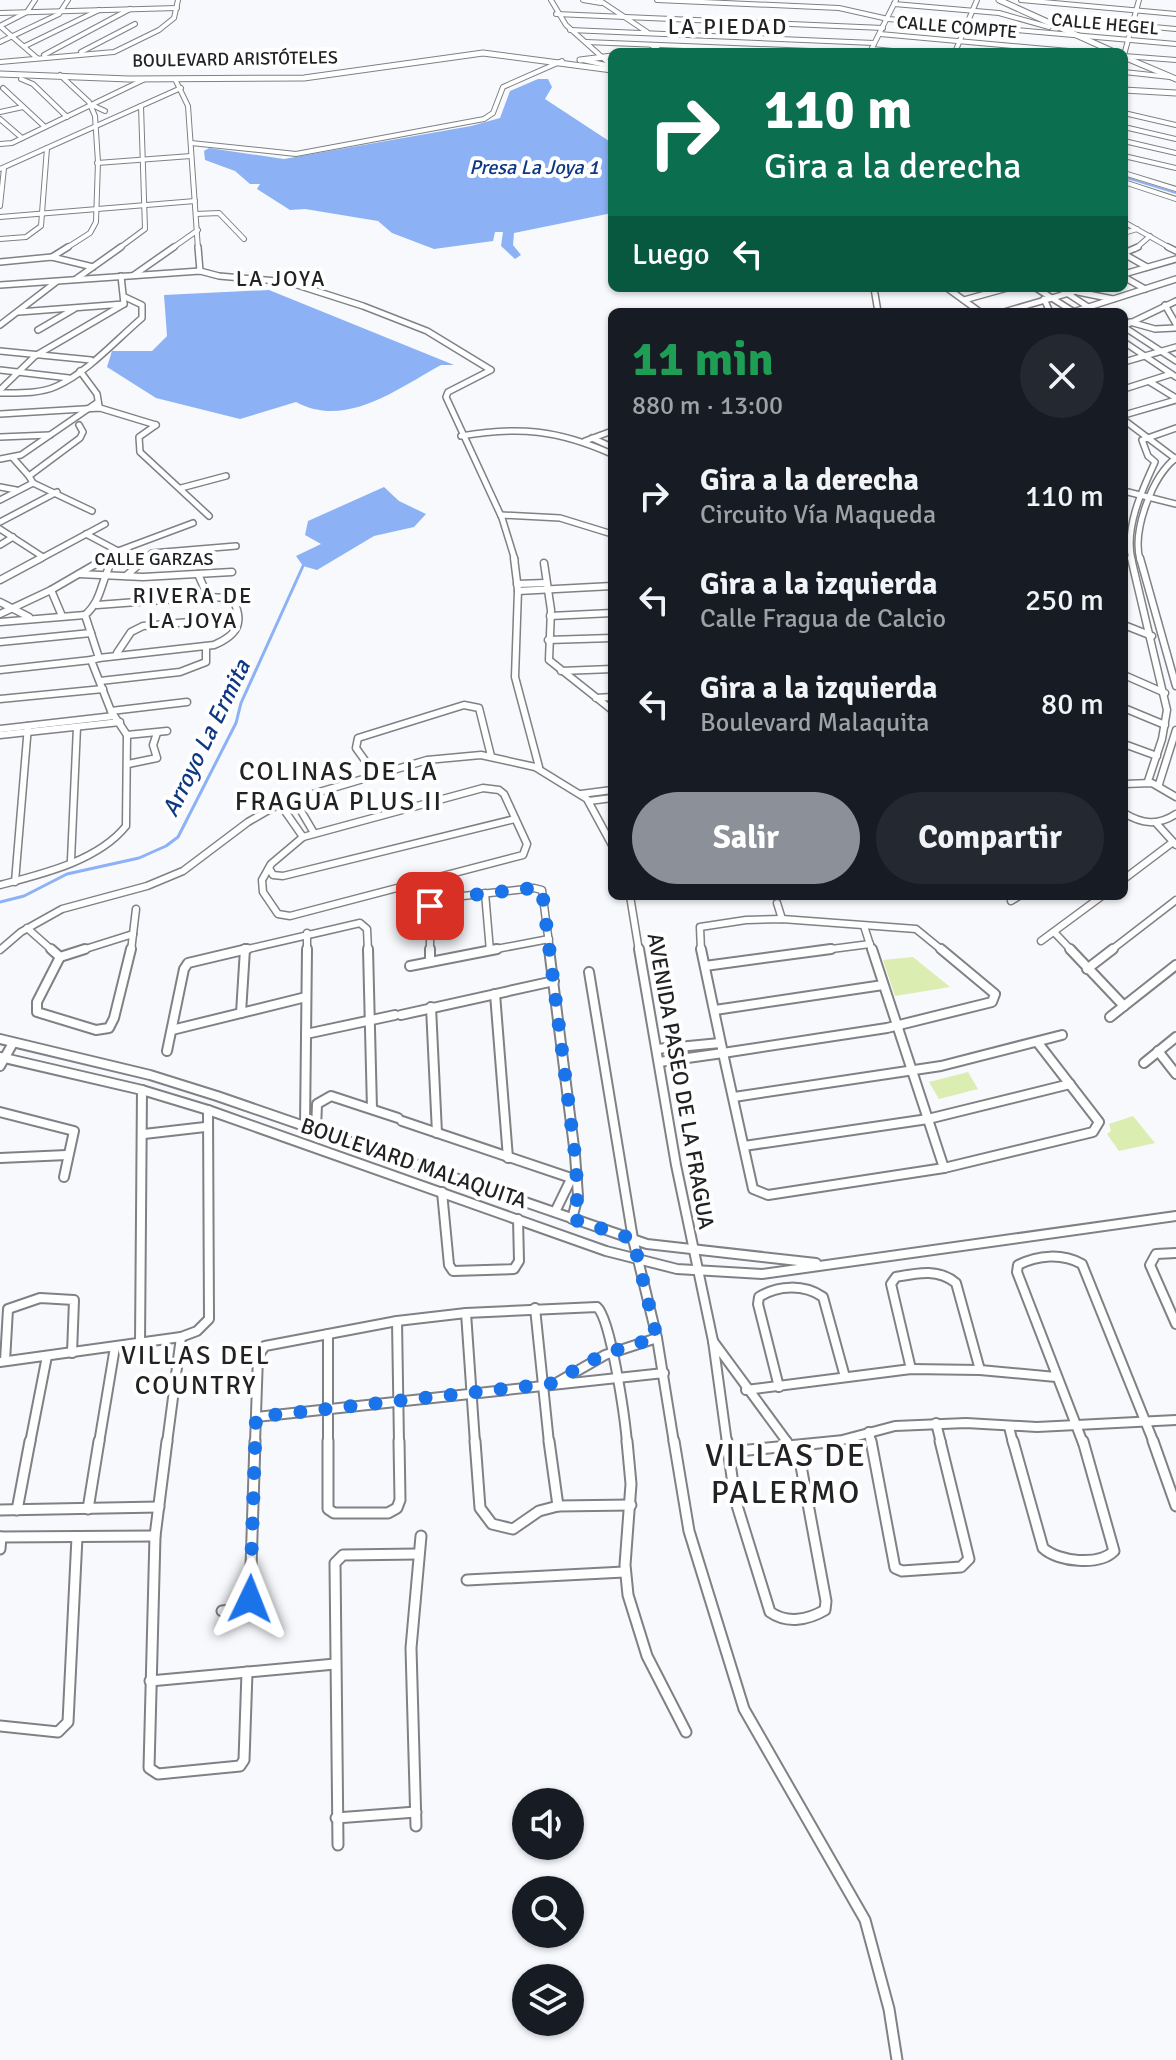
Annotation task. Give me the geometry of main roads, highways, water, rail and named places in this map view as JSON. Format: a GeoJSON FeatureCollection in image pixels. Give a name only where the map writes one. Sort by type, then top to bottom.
{"type":"FeatureCollection","features":[{"type":"Feature","properties":{"kind":"water","name":"Presa La Joya 1"},"geometry":{"type":"Polygon","coordinates":[[[538,79],[548,79],[552,87],[545,99],[608,140],[608,214],[514,233],[513,245],[521,255],[515,259],[501,246],[503,232],[495,232],[493,241],[434,249],[392,233],[378,221],[305,209],[290,210],[257,189],[260,184],[250,184],[235,171],[205,160],[204,151],[209,148],[284,159],[471,126],[500,118],[510,91],[538,79]]]}},
{"type":"Feature","properties":{"kind":"water"},"geometry":{"type":"Polygon","coordinates":[[[269,290],[454,365],[441,365],[371,403],[352,408],[334,411],[315,409],[296,402],[240,419],[156,398],[107,367],[112,351],[152,351],[167,336],[164,295],[269,290]]]}},
{"type":"Feature","properties":{"kind":"water"},"geometry":{"type":"Polygon","coordinates":[[[384,487],[399,501],[426,514],[414,527],[374,536],[317,570],[303,566],[296,556],[321,544],[305,535],[308,521],[384,487]]]}},
{"type":"Feature","properties":{"kind":"waterway"},"geometry":{"type":"LineString","coordinates":[[1128,178],[1176,193]]}},
{"type":"Feature","properties":{"kind":"waterway","name":"Arroyo La Ermita"},"geometry":{"type":"LineString","coordinates":[[0,902],[24,896],[67,874],[139,858],[178,837],[236,723],[241,703],[303,566]]}},
{"type":"Feature","properties":{"kind":"district","name":"LA PIEDAD"},"geometry":{"type":"Point","coordinates":[728,26]}},
{"type":"Feature","properties":{"kind":"district","name":"LA JOYA"},"geometry":{"type":"Point","coordinates":[281,278]}},
{"type":"Feature","properties":{"kind":"district","name":"RIVERA DE LA JOYA"},"geometry":{"type":"Point","coordinates":[193,608]}},
{"type":"Feature","properties":{"kind":"district","name":"COLINAS DE LA FRAGUA PLUS II"},"geometry":{"type":"Point","coordinates":[339,787]}},
{"type":"Feature","properties":{"kind":"district","name":"VILLAS DEL COUNTRY"},"geometry":{"type":"Point","coordinates":[196,1371]}},
{"type":"Feature","properties":{"kind":"district","name":"VILLAS DE PALERMO"},"geometry":{"type":"Point","coordinates":[786,1474]}}]}
